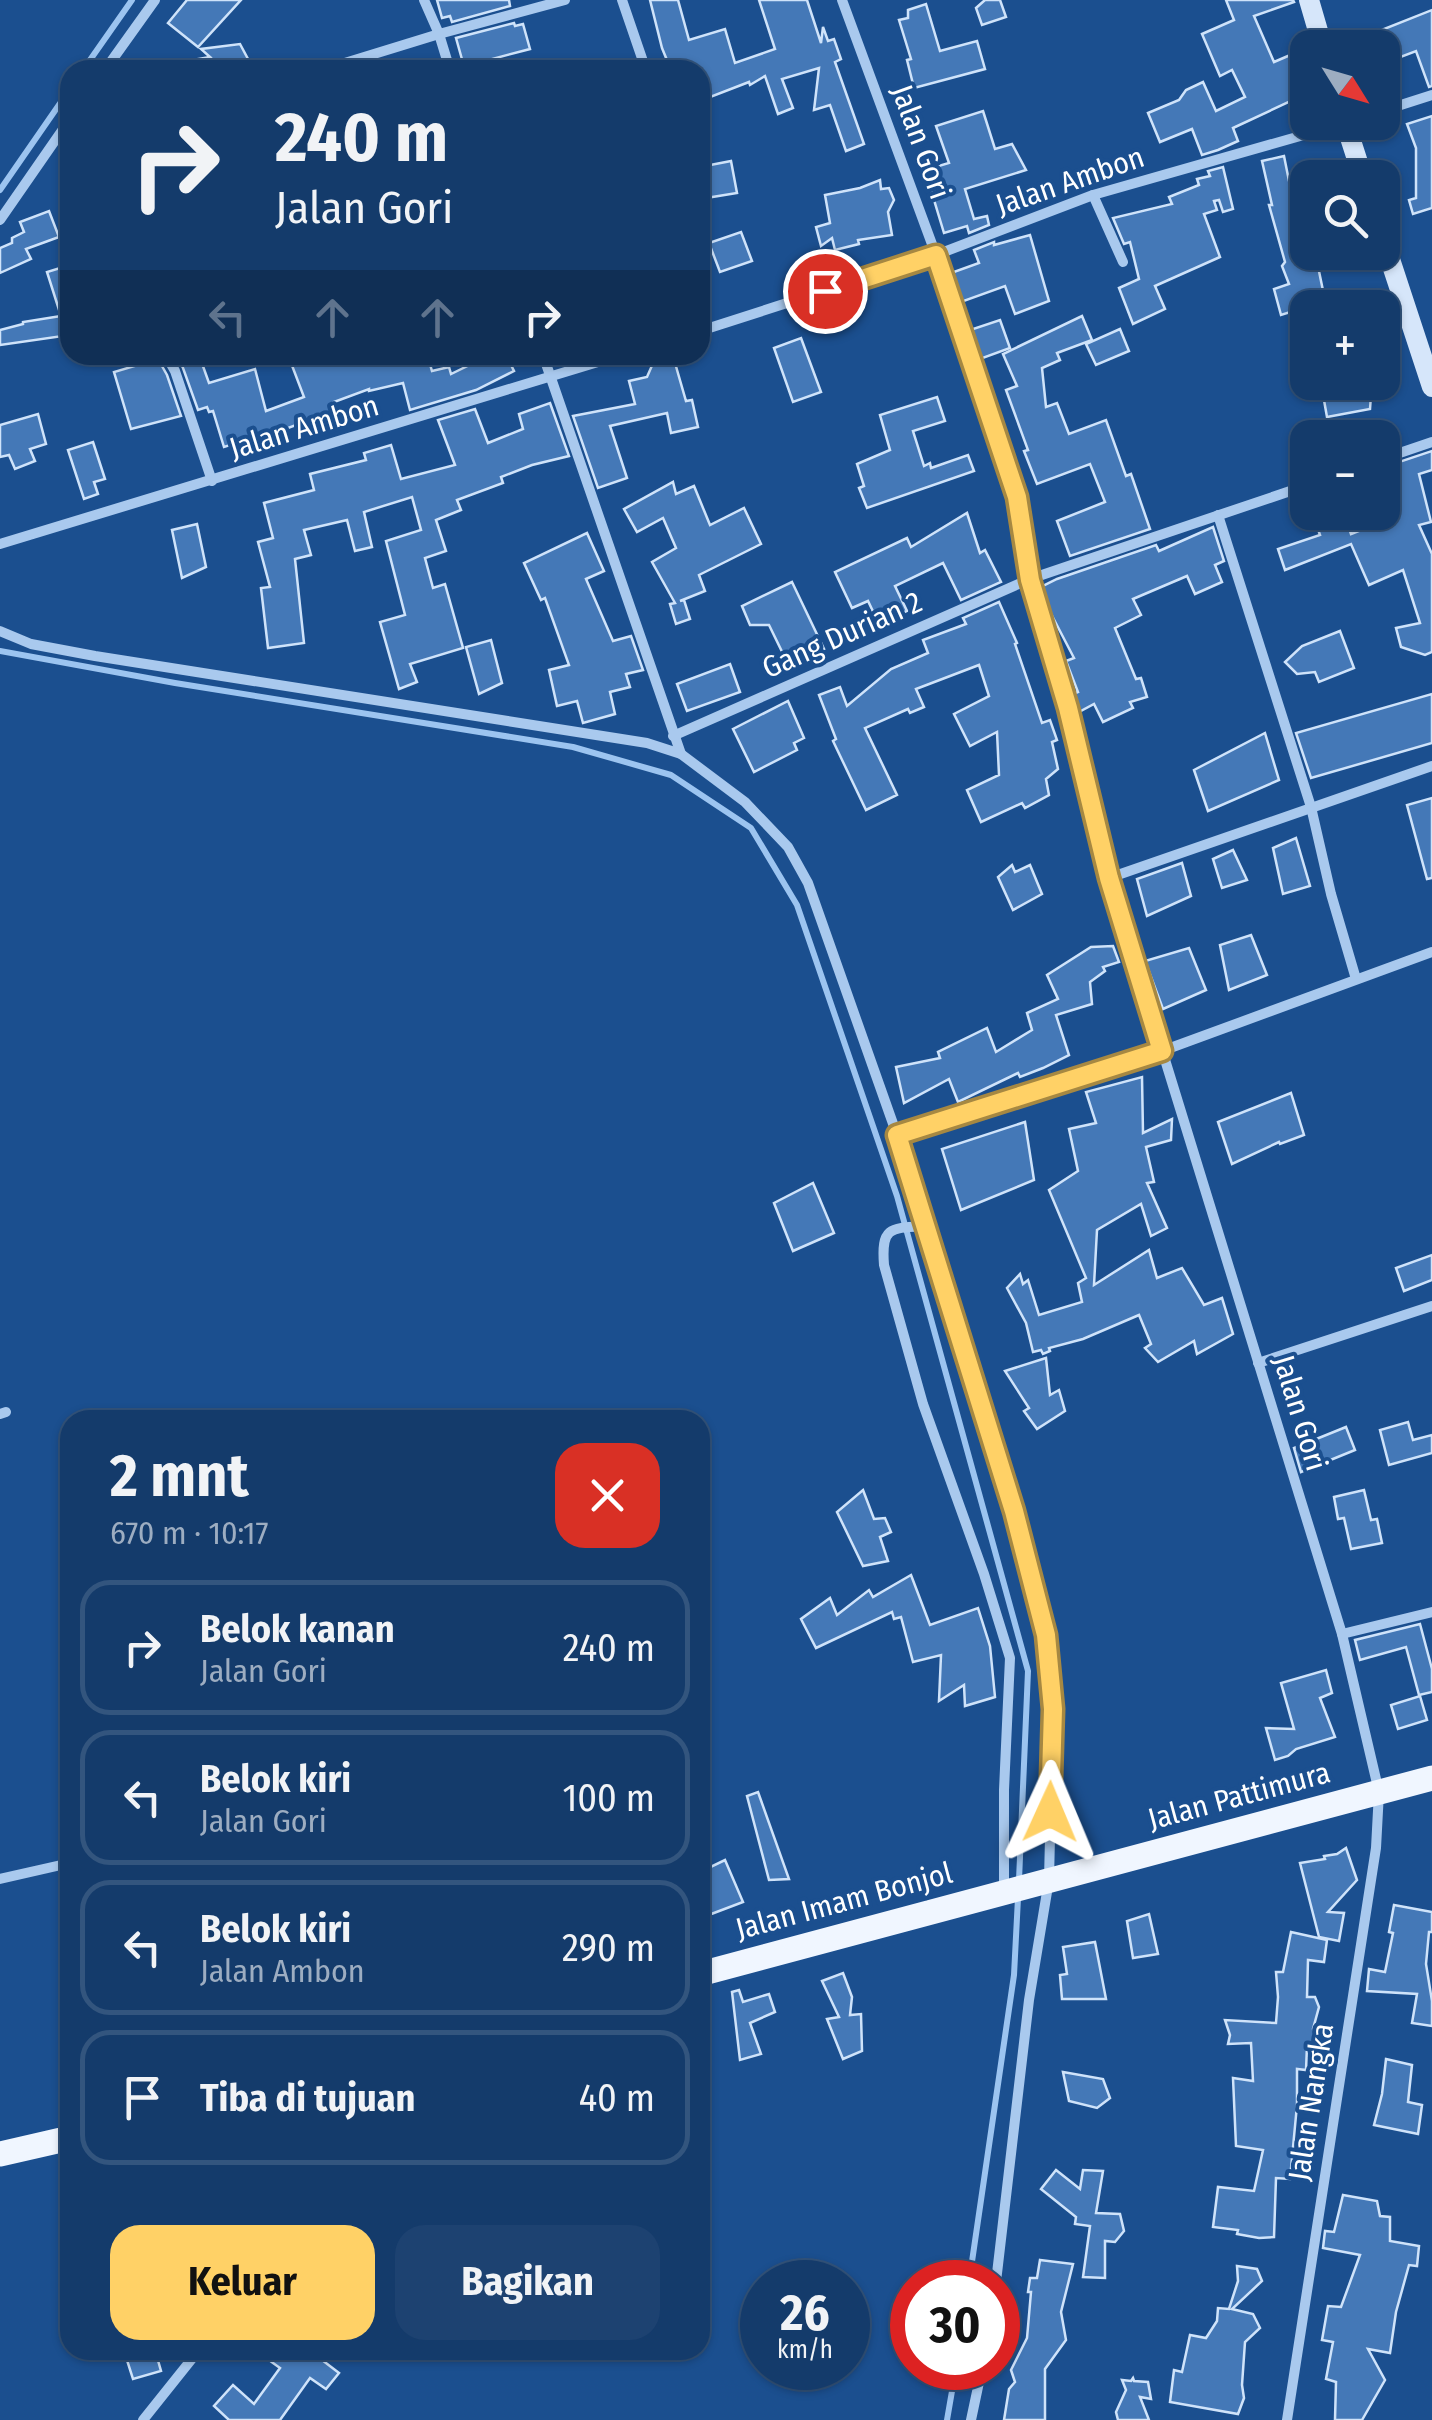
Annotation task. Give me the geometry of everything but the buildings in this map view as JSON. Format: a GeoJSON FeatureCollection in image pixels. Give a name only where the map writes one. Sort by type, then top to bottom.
{"type":"FeatureCollection","features":[{"type":"Feature","properties":{"kind":"main road"},"geometry":{"type":"LineString","coordinates":[[1309,0],[1318,30]]}},
{"type":"Feature","properties":{"kind":"main road"},"geometry":{"type":"LineString","coordinates":[[1394,270],[1432,387]]}},
{"type":"Feature","properties":{"kind":"main road","name":"Jalan Pattimura"},"geometry":{"type":"LineString","coordinates":[[1005,1891],[1432,1778]]}},
{"type":"Feature","properties":{"kind":"main road","name":"Jalan Imam Bonjol"},"geometry":{"type":"LineString","coordinates":[[710,1971],[1005,1891]]}},
{"type":"Feature","properties":{"kind":"main road"},"geometry":{"type":"LineString","coordinates":[[0,2154],[60,2140]]}},
{"type":"Feature","properties":{"kind":"street"},"geometry":{"type":"LineString","coordinates":[[112,60],[155,0]]}},
{"type":"Feature","properties":{"kind":"street"},"geometry":{"type":"LineString","coordinates":[[424,0],[447,60]]}},
{"type":"Feature","properties":{"kind":"street"},"geometry":{"type":"LineString","coordinates":[[354,60],[564,0]]}},
{"type":"Feature","properties":{"kind":"street"},"geometry":{"type":"LineString","coordinates":[[622,0],[643,60]]}},
{"type":"Feature","properties":{"kind":"street","name":"Jalan Gori"},"geometry":{"type":"LineString","coordinates":[[842,0],[936,255],[1017,497],[1030,580],[1068,708],[1109,878],[1342,1634],[1379,1792]]}},
{"type":"Feature","properties":{"kind":"street"},"geometry":{"type":"LineString","coordinates":[[1400,106],[1432,95]]}},
{"type":"Feature","properties":{"kind":"street"},"geometry":{"type":"LineString","coordinates":[[0,220],[60,138]]}},
{"type":"Feature","properties":{"kind":"street","name":"Jalan Ambon"},"geometry":{"type":"LineString","coordinates":[[710,328],[936,255],[1093,195],[1290,139]]}},
{"type":"Feature","properties":{"kind":"street"},"geometry":{"type":"LineString","coordinates":[[1093,195],[1122,262]]}},
{"type":"Feature","properties":{"kind":"street"},"geometry":{"type":"LineString","coordinates":[[171,365],[212,481]]}},
{"type":"Feature","properties":{"kind":"street"},"geometry":{"type":"LineString","coordinates":[[546,365],[681,754]]}},
{"type":"Feature","properties":{"kind":"street","name":"Jalan Ambon"},"geometry":{"type":"LineString","coordinates":[[0,544],[587,365]]}},
{"type":"Feature","properties":{"kind":"street"},"geometry":{"type":"LineString","coordinates":[[1400,453],[1432,442]]}},
{"type":"Feature","properties":{"kind":"street","name":"Gang Durian 2"},"geometry":{"type":"LineString","coordinates":[[673,736],[1030,580],[1290,490]]}},
{"type":"Feature","properties":{"kind":"street"},"geometry":{"type":"LineString","coordinates":[[1218,515],[1311,807],[1356,979]]}},
{"type":"Feature","properties":{"kind":"street"},"geometry":{"type":"LineString","coordinates":[[0,631],[30,644],[95,656],[627,740],[681,754],[744,802],[788,847],[822,922],[897,1135],[922,1226],[1014,1511],[1046,1635],[1053,1709],[1048,1880],[1029,2000],[999,2260]]}},
{"type":"Feature","properties":{"kind":"street"},"geometry":{"type":"LineString","coordinates":[[1109,878],[1432,766]]}},
{"type":"Feature","properties":{"kind":"street"},"geometry":{"type":"LineString","coordinates":[[897,1135],[1162,1051],[1432,952]]}},
{"type":"Feature","properties":{"kind":"street"},"geometry":{"type":"LineString","coordinates":[[922,1226],[895,1229],[883,1239],[884,1264],[923,1404],[1010,1658],[1004,1790],[1005,1891]]}},
{"type":"Feature","properties":{"kind":"street"},"geometry":{"type":"LineString","coordinates":[[1258,1362],[1432,1306]]}},
{"type":"Feature","properties":{"kind":"street"},"geometry":{"type":"LineString","coordinates":[[1342,1634],[1432,1612]]}},
{"type":"Feature","properties":{"kind":"street","name":"Jalan Nangka"},"geometry":{"type":"LineString","coordinates":[[1287,2420],[1376,1848],[1379,1792]]}},
{"type":"Feature","properties":{"kind":"street"},"geometry":{"type":"LineString","coordinates":[[0,1879],[60,1866]]}},
{"type":"Feature","properties":{"kind":"street"},"geometry":{"type":"LineString","coordinates":[[144,2420],[192,2360]]}},
{"type":"Feature","properties":{"kind":"street"},"geometry":{"type":"LineString","coordinates":[[971,2420],[977,2390]]}},
{"type":"Feature","properties":{"kind":"waterway"},"geometry":{"type":"LineString","coordinates":[[90,60],[132,0]]}},
{"type":"Feature","properties":{"kind":"waterway"},"geometry":{"type":"LineString","coordinates":[[0,190],[60,103]]}},
{"type":"Feature","properties":{"kind":"waterway"},"geometry":{"type":"LineString","coordinates":[[0,651],[573,747],[671,775],[751,828],[797,905],[897,1196],[1028,1671],[1019,1880]]}},
{"type":"Feature","properties":{"kind":"waterway"},"geometry":{"type":"LineString","coordinates":[[972,2260],[1014,1975],[1018,1898]]}},
{"type":"Feature","properties":{"kind":"waterway"},"geometry":{"type":"LineString","coordinates":[[947,2420],[952,2390]]}},
{"type":"Feature","properties":{"kind":"route"},"geometry":{"type":"LineString","coordinates":[[825,291],[936,255],[1017,497],[1030,580],[1068,708],[1109,878],[1162,1051],[897,1135],[1036,1588],[1052,1680],[1050,1812]]}}]}
